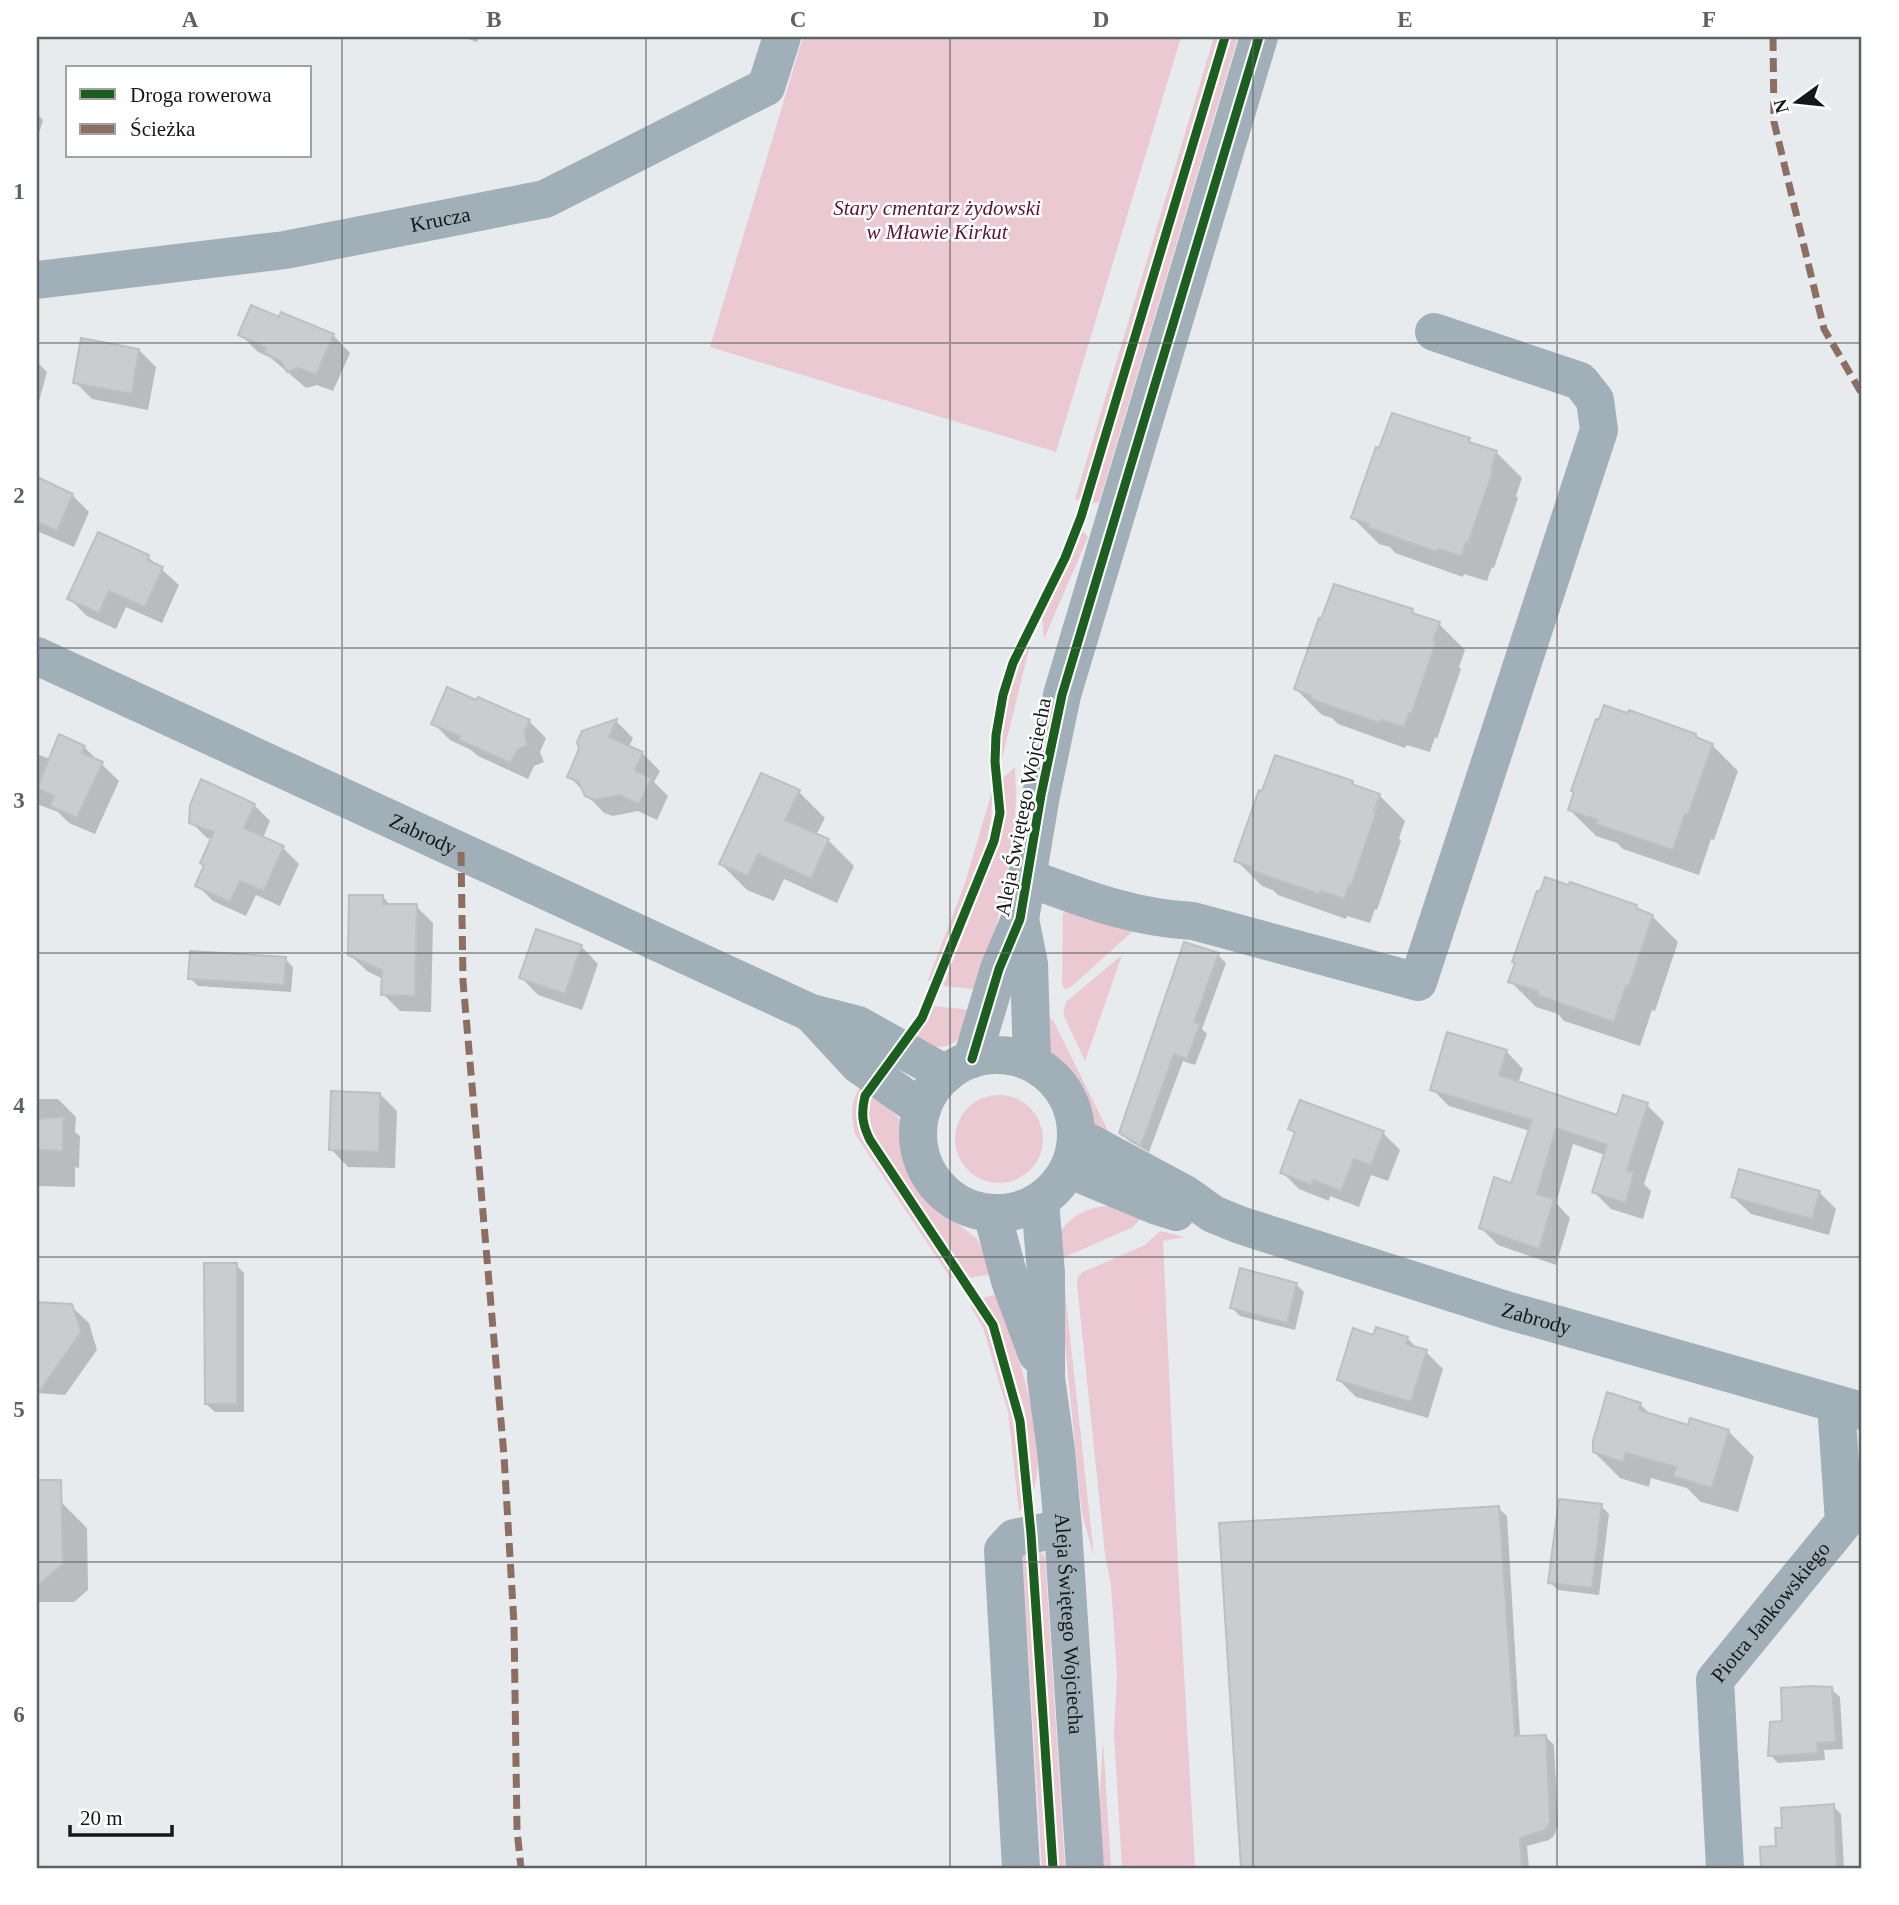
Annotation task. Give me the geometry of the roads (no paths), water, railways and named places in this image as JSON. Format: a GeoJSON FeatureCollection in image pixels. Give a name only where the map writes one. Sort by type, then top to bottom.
{"type":"FeatureCollection","features":[{"type":"Feature","properties":{"kind":"street","name":"Krucza"},"geometry":{"type":"LineString","coordinates":[[37,280],[285,250],[545,198],[766,87],[782,37]]}},
{"type":"Feature","properties":{"kind":"street","name":"Aleja Świętego Wojciecha"},"geometry":{"type":"LineString","coordinates":[[959,1066],[1020,919],[1062,695],[1259,37]]}},
{"type":"Feature","properties":{"kind":"street"},"geometry":{"type":"LineString","coordinates":[[1026,877],[1083,899],[1137,915],[1193,921],[1418,982],[1599,430],[1595,400],[1580,381],[1434,332]]}},
{"type":"Feature","properties":{"kind":"street","name":"Zabrody"},"geometry":{"type":"LineString","coordinates":[[37,656],[811,1013],[858,1025],[959,1066]]}},
{"type":"Feature","properties":{"kind":"street","name":"Aleja Świętego Wojciecha"},"geometry":{"type":"LineString","coordinates":[[1020,919],[1030,964],[1032,1062]]}},
{"type":"Feature","properties":{"kind":"street","name":"Zabrody"},"geometry":{"type":"LineString","coordinates":[[811,1013],[859,1065],[922,1109]]}},
{"type":"Feature","properties":{"kind":"street"},"geometry":{"type":"LineString","coordinates":[[1002,1055],[1032,1062],[1050,1075],[1065,1092],[1074,1113],[1077,1136],[1074,1155],[1055,1189],[1040,1201],[1009,1212],[992,1213],[969,1208],[948,1196],[932,1178],[922,1157],[918,1133],[922,1109],[935,1084],[959,1066],[1002,1055]]}},
{"type":"Feature","properties":{"kind":"street","name":"Zabrody"},"geometry":{"type":"LineString","coordinates":[[1077,1136],[1185,1194],[1213,1214],[1240,1226],[1506,1310],[1849,1407]]}},
{"type":"Feature","properties":{"kind":"street","name":"Zabrody"},"geometry":{"type":"LineString","coordinates":[[1066,1173],[1080,1174],[1169,1210],[1213,1214]]}},
{"type":"Feature","properties":{"kind":"street","name":"Aleja Świętego Wojciecha"},"geometry":{"type":"LineString","coordinates":[[1040,1201],[1046,1273],[1046,1378],[1063,1528],[1084,1868]]}},
{"type":"Feature","properties":{"kind":"street","name":"Aleja Świętego Wojciecha"},"geometry":{"type":"LineString","coordinates":[[992,1213],[1010,1281],[1046,1378]]}},
{"type":"Feature","properties":{"kind":"street","name":"Piotra Jankowskiego"},"geometry":{"type":"LineString","coordinates":[[1724,1868],[1715,1680],[1844,1522],[1849,1407]]}},
{"type":"Feature","properties":{"kind":"street"},"geometry":{"type":"LineString","coordinates":[[1021,1868],[1003,1549],[1014,1538],[1063,1528]]}},
{"type":"Feature","properties":{"kind":"park label","name":"Stary cmentarz żydowski w Mławie Kirkut"},"geometry":{"type":"Point","coordinates":[937,220]}}]}
